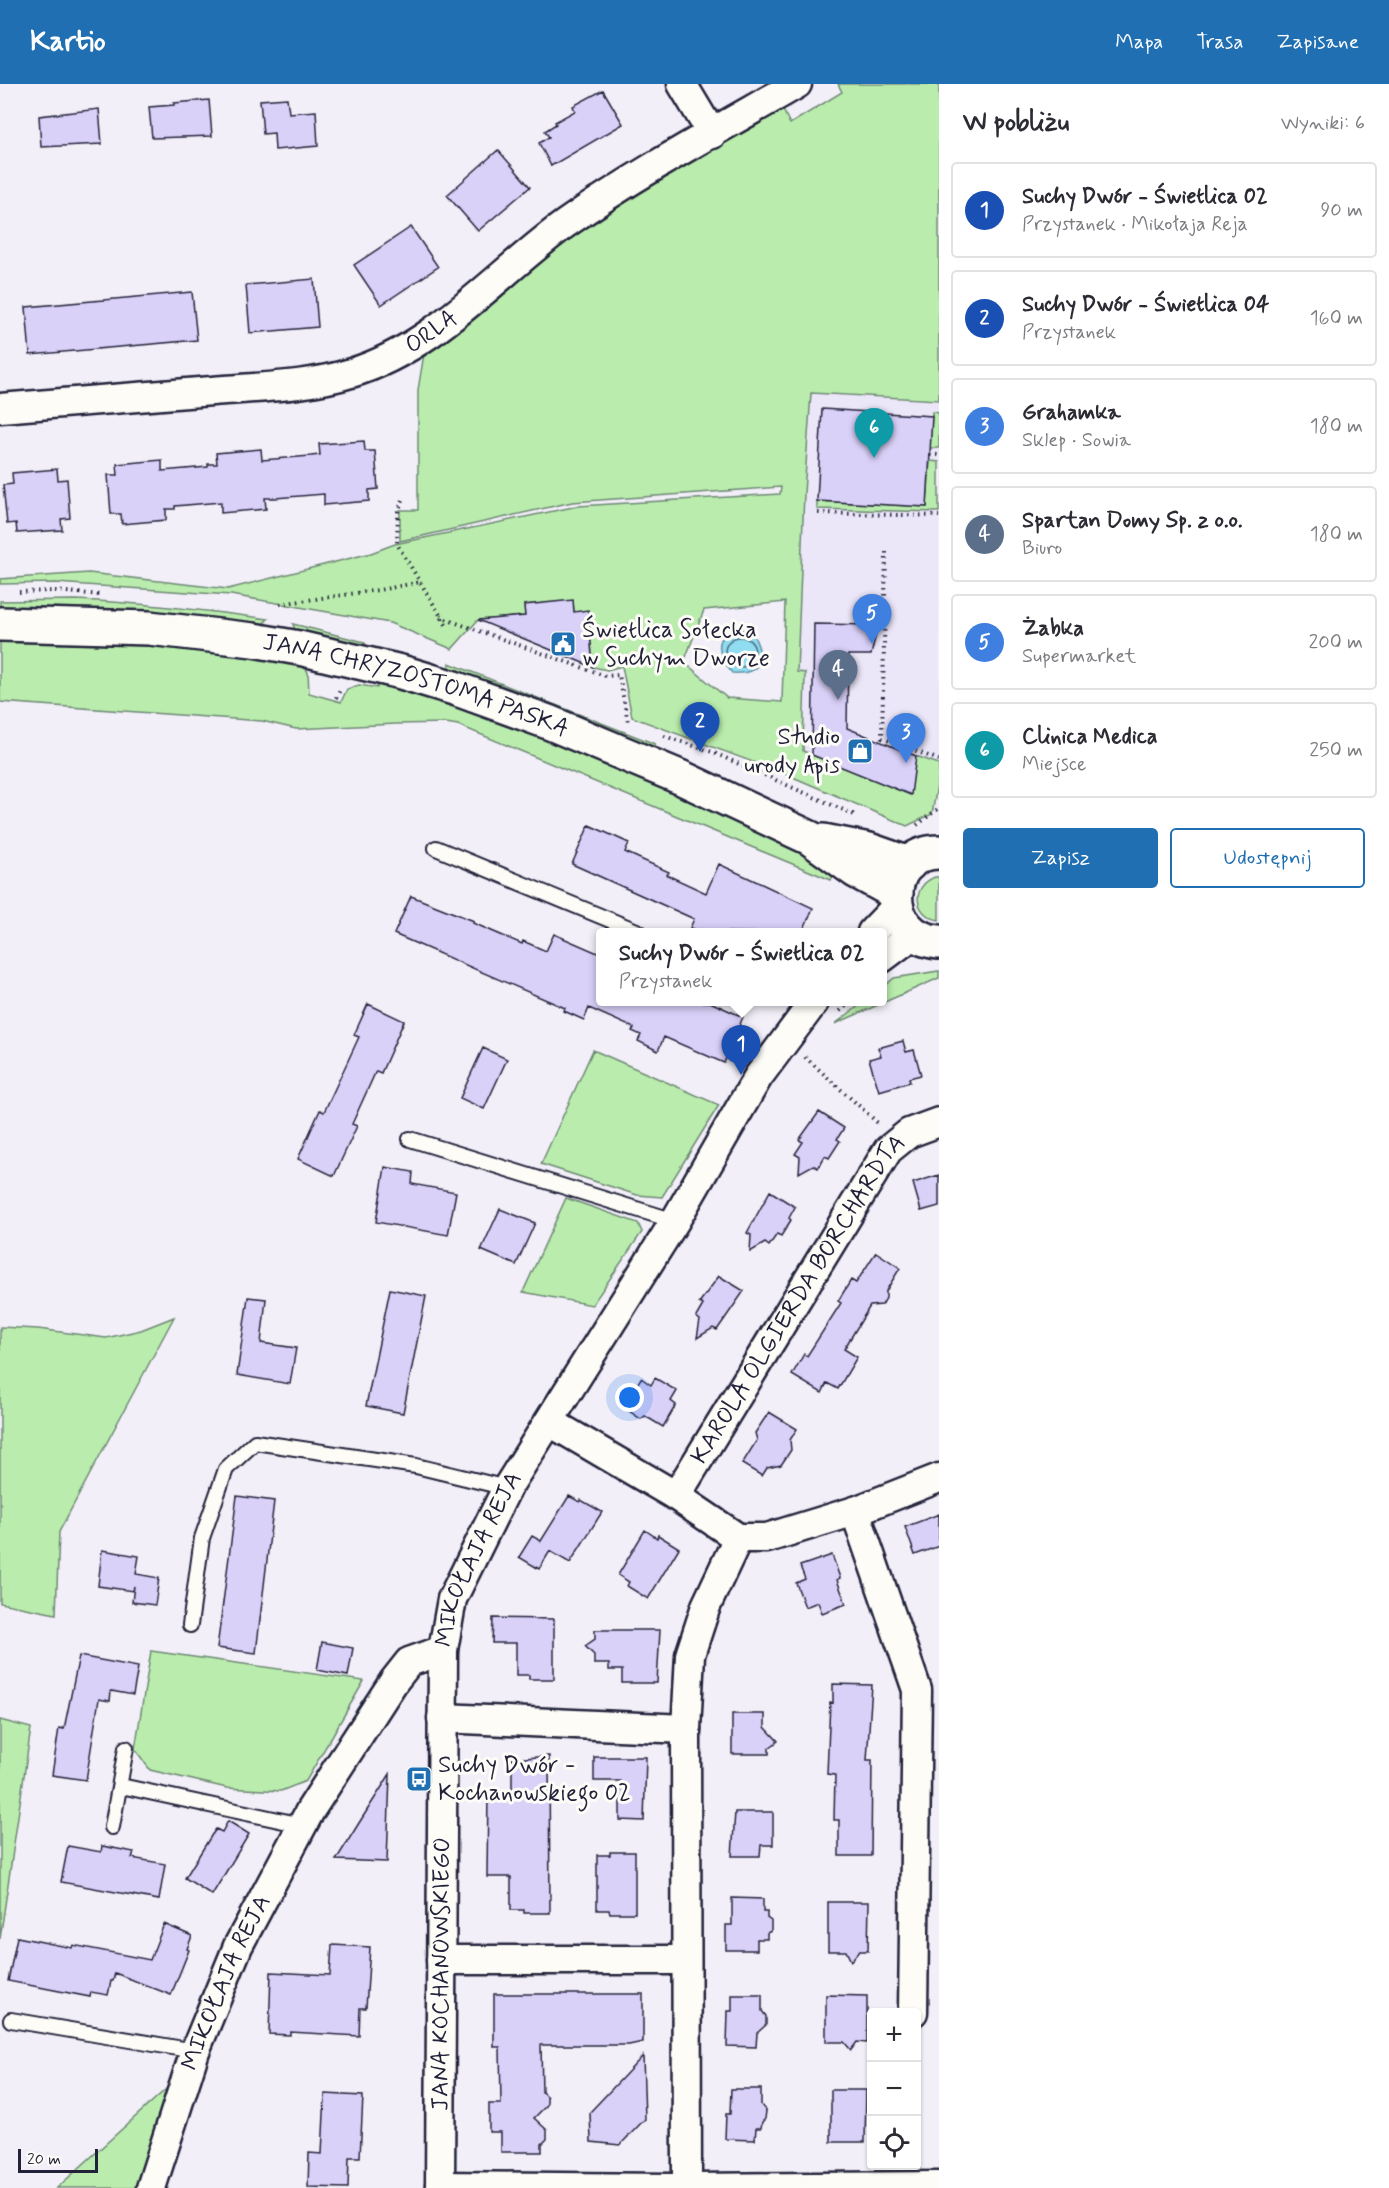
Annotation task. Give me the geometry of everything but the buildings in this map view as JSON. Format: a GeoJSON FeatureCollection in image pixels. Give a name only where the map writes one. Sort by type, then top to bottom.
{"type":"FeatureCollection","features":[{"type":"Feature","properties":{"kind":"street"},"geometry":{"type":"LineString","coordinates":[[682,84],[712,134]]}},
{"type":"Feature","properties":{"kind":"street","name":"ORLA"},"geometry":{"type":"LineString","coordinates":[[0,408],[298,384],[350,374],[402,351],[459,312],[563,226],[614,192],[797,84]]}},
{"type":"Feature","properties":{"kind":"street","name":"JANA CHRYZOSTOMA PASKA"},"geometry":{"type":"LineString","coordinates":[[0,624],[149,628],[253,640],[299,648],[401,672],[454,688],[548,722],[682,778],[810,838],[856,871],[921,887]]}},
{"type":"Feature","properties":{"kind":"street"},"geometry":{"type":"LineString","coordinates":[[877,928],[921,887]]}},
{"type":"Feature","properties":{"kind":"street"},"geometry":{"type":"LineString","coordinates":[[887,949],[921,887]]}},
{"type":"Feature","properties":{"kind":"street","name":"MIKOŁAJA REJA"},"geometry":{"type":"LineString","coordinates":[[152,2188],[195,2052],[238,1947],[302,1825],[369,1719],[409,1662],[443,1650],[452,1599],[507,1488],[675,1221],[759,1077],[815,1006]]}},
{"type":"Feature","properties":{"kind":"street","name":"KAROLA OLGIERDA BORCHARDTA"},"geometry":{"type":"LineString","coordinates":[[676,1496],[888,1150],[909,1133],[939,1122]]}},
{"type":"Feature","properties":{"kind":"street"},"geometry":{"type":"LineString","coordinates":[[550,1422],[676,1496],[738,1538],[767,1538],[855,1511],[939,1478]]}},
{"type":"Feature","properties":{"kind":"street"},"geometry":{"type":"LineString","coordinates":[[855,1511],[917,1690],[914,2008]]}},
{"type":"Feature","properties":{"kind":"street"},"geometry":{"type":"LineString","coordinates":[[687,2188],[686,1729],[690,1655],[706,1606],[738,1538]]}},
{"type":"Feature","properties":{"kind":"street","name":"JANA KOCHANOWSKIEGO"},"geometry":{"type":"LineString","coordinates":[[440,2187],[443,1650]]}},
{"type":"Feature","properties":{"kind":"street"},"geometry":{"type":"LineString","coordinates":[[442,1718],[686,1729]]}},
{"type":"Feature","properties":{"kind":"street"},"geometry":{"type":"LineString","coordinates":[[441,1960],[686,1960]]}},
{"type":"Feature","properties":{"kind":"street"},"geometry":{"type":"LineString","coordinates":[[693,2188],[921,2179]]}},
{"type":"Feature","properties":{"kind":"street"},"geometry":{"type":"LineString","coordinates":[[440,2187],[672,2188]]}},
{"type":"Feature","properties":{"kind":"lane"},"geometry":{"type":"LineString","coordinates":[[436,848],[627,928]]}},
{"type":"Feature","properties":{"kind":"lane"},"geometry":{"type":"LineString","coordinates":[[410,1139],[675,1221]]}},
{"type":"Feature","properties":{"kind":"lane"},"geometry":{"type":"LineString","coordinates":[[190,1625],[202,1538],[226,1469],[255,1442],[416,1466],[507,1488]]}},
{"type":"Feature","properties":{"kind":"lane"},"geometry":{"type":"LineString","coordinates":[[112,1827],[126,1748]]}},
{"type":"Feature","properties":{"kind":"lane"},"geometry":{"type":"LineString","coordinates":[[121,1786],[302,1825]]}},
{"type":"Feature","properties":{"kind":"lane"},"geometry":{"type":"LineString","coordinates":[[11,2020],[195,2052]]}},
{"type":"Feature","properties":{"kind":"path"},"geometry":{"type":"LineString","coordinates":[[930,455],[939,455]]}},
{"type":"Feature","properties":{"kind":"path"},"geometry":{"type":"LineString","coordinates":[[403,500],[398,511],[397,544],[448,628]]}},
{"type":"Feature","properties":{"kind":"path"},"geometry":{"type":"LineString","coordinates":[[818,513],[939,516]]}},
{"type":"Feature","properties":{"kind":"path"},"geometry":{"type":"LineString","coordinates":[[886,552],[882,738],[939,760]]}},
{"type":"Feature","properties":{"kind":"path"},"geometry":{"type":"LineString","coordinates":[[280,604],[385,590],[420,582]]}},
{"type":"Feature","properties":{"kind":"path"},"geometry":{"type":"LineString","coordinates":[[440,617],[606,676],[619,675],[628,723]]}},
{"type":"Feature","properties":{"kind":"path"},"geometry":{"type":"LineString","coordinates":[[938,808],[939,802]]}},
{"type":"Feature","properties":{"kind":"path"},"geometry":{"type":"LineString","coordinates":[[798,1066],[810,1048]]}},
{"type":"Feature","properties":{"kind":"path"},"geometry":{"type":"LineString","coordinates":[[804,1056],[898,1141]]}},
{"type":"Feature","properties":{"kind":"shaded area"},"geometry":{"type":"Polygon","coordinates":[[[811,393],[939,401],[939,775],[932,814],[907,826],[788,775],[791,628],[811,393]]]}},
{"type":"Feature","properties":{"kind":"green space"},"geometry":{"type":"Polygon","coordinates":[[[838,84],[939,84],[939,400],[811,393],[804,493],[797,672],[805,673],[803,751],[910,795],[916,756],[939,764],[932,814],[907,826],[788,775],[632,717],[622,666],[607,670],[593,667],[588,611],[574,612],[573,601],[524,605],[525,616],[478,620],[452,649],[390,623],[231,595],[56,583],[0,584],[0,579],[89,573],[228,589],[371,553],[395,544],[578,506],[780,494],[781,487],[572,502],[400,541],[400,510],[418,510],[418,390],[424,354],[593,219],[782,108],[790,124],[842,92],[838,84]],[[785,602],[704,610],[684,662],[727,698],[782,702],[785,602]]]}},
{"type":"Feature","properties":{"kind":"green space"},"geometry":{"type":"Polygon","coordinates":[[[932,412],[939,413],[939,448],[930,448],[932,412]]]}},
{"type":"Feature","properties":{"kind":"green space"},"geometry":{"type":"Polygon","coordinates":[[[930,461],[939,462],[939,512],[817,509],[817,501],[927,507],[930,461]]]}},
{"type":"Feature","properties":{"kind":"green space"},"geometry":{"type":"Polygon","coordinates":[[[76,600],[172,607],[268,619],[261,626],[0,611],[0,601],[76,600]]]}},
{"type":"Feature","properties":{"kind":"green space"},"geometry":{"type":"Polygon","coordinates":[[[293,624],[364,642],[368,648],[296,633],[293,624]]]}},
{"type":"Feature","properties":{"kind":"green space"},"geometry":{"type":"Polygon","coordinates":[[[0,637],[126,640],[300,663],[308,672],[309,693],[341,702],[347,689],[359,685],[377,688],[378,681],[466,706],[560,741],[772,835],[835,873],[831,880],[458,725],[446,723],[396,724],[296,729],[262,721],[0,702],[0,637]]]}},
{"type":"Feature","properties":{"kind":"green space"},"geometry":{"type":"Polygon","coordinates":[[[449,663],[655,744],[652,751],[450,671],[449,663]]]}},
{"type":"Feature","properties":{"kind":"green space"},"geometry":{"type":"Polygon","coordinates":[[[935,877],[939,877],[939,920],[924,912],[918,900],[922,887],[935,877]]]}},
{"type":"Feature","properties":{"kind":"green space"},"geometry":{"type":"Polygon","coordinates":[[[939,971],[939,978],[887,1001],[887,984],[894,978],[939,971]]]}},
{"type":"Feature","properties":{"kind":"green space"},"geometry":{"type":"Polygon","coordinates":[[[859,1006],[876,1006],[835,1024],[859,1006]]]}},
{"type":"Feature","properties":{"kind":"green space"},"geometry":{"type":"Polygon","coordinates":[[[593,1050],[719,1105],[662,1197],[637,1195],[541,1164],[593,1050]]]}},
{"type":"Feature","properties":{"kind":"green space"},"geometry":{"type":"Polygon","coordinates":[[[566,1198],[638,1223],[642,1232],[592,1305],[523,1292],[566,1198]]]}},
{"type":"Feature","properties":{"kind":"green space"},"geometry":{"type":"Polygon","coordinates":[[[174,1317],[59,1532],[56,1614],[0,1603],[0,1327],[38,1329],[106,1338],[141,1330],[174,1317]]]}},
{"type":"Feature","properties":{"kind":"green space"},"geometry":{"type":"Polygon","coordinates":[[[151,1651],[364,1681],[306,1781],[281,1791],[227,1788],[150,1770],[135,1749],[151,1651]]]}},
{"type":"Feature","properties":{"kind":"green space"},"geometry":{"type":"Polygon","coordinates":[[[0,1720],[31,1728],[0,1939],[0,1720]]]}},
{"type":"Feature","properties":{"kind":"green space"},"geometry":{"type":"Polygon","coordinates":[[[175,2081],[140,2188],[57,2188],[175,2081]]]}},
{"type":"Feature","properties":{"kind":"water"},"geometry":{"type":"Polygon","coordinates":[[[730,631],[751,631],[756,640],[760,655],[759,662],[751,671],[732,673],[722,658],[721,641],[730,631]]]}},
{"type":"Feature","properties":{"kind":"place","name":"Clinica Medica"},"geometry":{"type":"Point","coordinates":[874,458]}},
{"type":"Feature","properties":{"kind":"place","name":"Świetlica Sołecka w Suchym Dworze"},"geometry":{"type":"Point","coordinates":[563,644]}},
{"type":"Feature","properties":{"kind":"place","name":"Żabka"},"geometry":{"type":"Point","coordinates":[872,644]}},
{"type":"Feature","properties":{"kind":"place","name":"Spartan Domy Sp. z o.o."},"geometry":{"type":"Point","coordinates":[838,700]}},
{"type":"Feature","properties":{"kind":"place","name":"Studio urody Apis"},"geometry":{"type":"Point","coordinates":[860,751]}},
{"type":"Feature","properties":{"kind":"place","name":"Suchy Dwór - Świetlica 04"},"geometry":{"type":"Point","coordinates":[700,752]}},
{"type":"Feature","properties":{"kind":"place","name":"Grahamka"},"geometry":{"type":"Point","coordinates":[906,763]}},
{"type":"Feature","properties":{"kind":"place","name":"Suchy Dwór - Świetlica 02"},"geometry":{"type":"Point","coordinates":[741,1075]}},
{"type":"Feature","properties":{"kind":"place","name":"Suchy Dwór - Kochanowskiego 02"},"geometry":{"type":"Point","coordinates":[419,1779]}}]}
